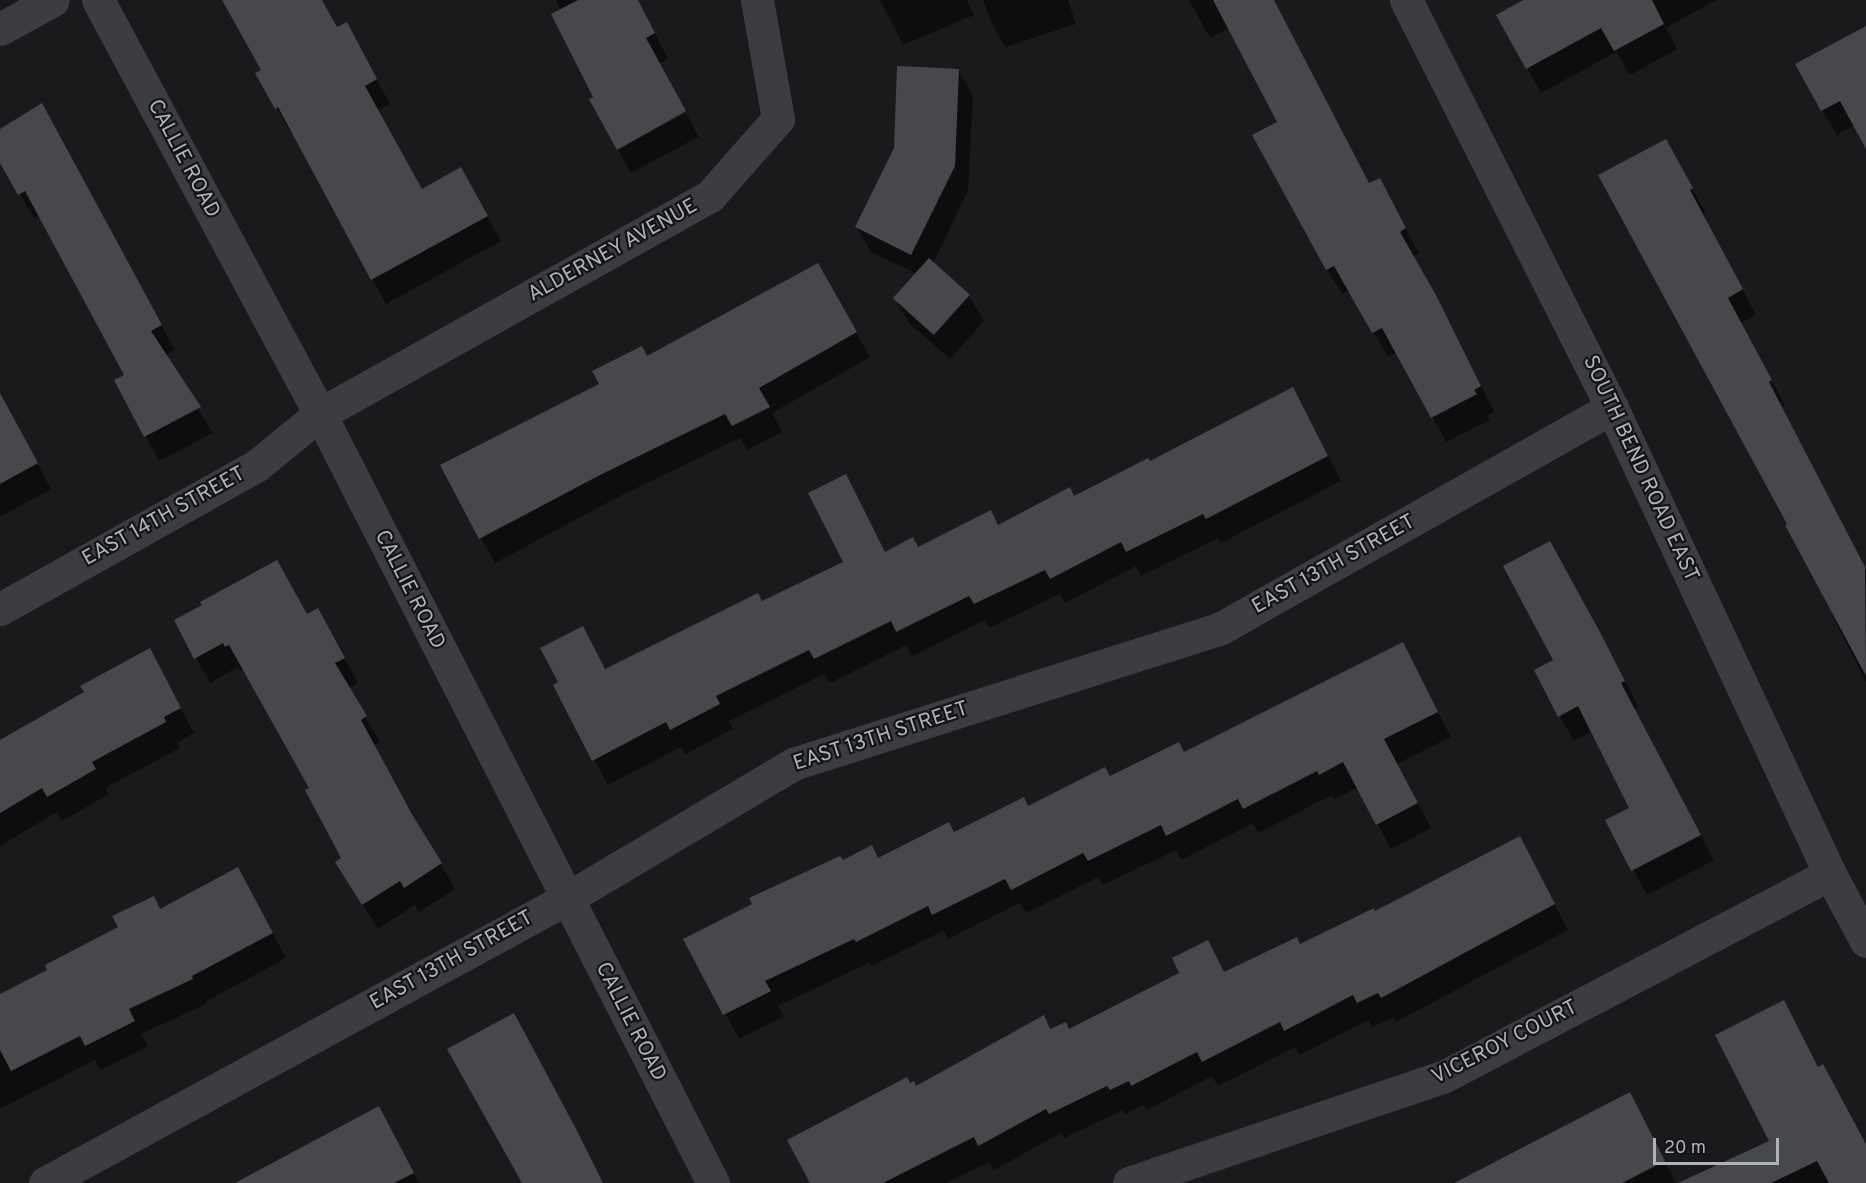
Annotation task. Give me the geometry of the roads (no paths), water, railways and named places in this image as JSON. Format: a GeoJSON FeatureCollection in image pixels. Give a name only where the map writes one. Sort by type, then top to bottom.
{"type":"FeatureCollection","features":[{"type":"Feature","properties":{"kind":"street"},"geometry":{"type":"LineString","coordinates":[[0,29],[53,0]]}},
{"type":"Feature","properties":{"kind":"street","name":"CALLIE ROAD"},"geometry":{"type":"LineString","coordinates":[[98,0],[320,414],[712,1183]]}},
{"type":"Feature","properties":{"kind":"street","name":"ALDERNEY AVENUE"},"geometry":{"type":"LineString","coordinates":[[320,414],[710,196],[778,119],[757,0]]}},
{"type":"Feature","properties":{"kind":"street","name":"SOUTH BEND ROAD EAST"},"geometry":{"type":"LineString","coordinates":[[1406,0],[1612,408],[1830,874],[1866,941]]}},
{"type":"Feature","properties":{"kind":"street","name":"EAST 13TH STREET"},"geometry":{"type":"LineString","coordinates":[[45,1183],[566,899],[793,764],[1221,628],[1612,408]]}},
{"type":"Feature","properties":{"kind":"street","name":"EAST 14TH STREET"},"geometry":{"type":"LineString","coordinates":[[0,609],[256,466],[320,414]]}},
{"type":"Feature","properties":{"kind":"street","name":"VICEROY COURT"},"geometry":{"type":"LineString","coordinates":[[1129,1183],[1443,1077],[1830,874]]}}]}
